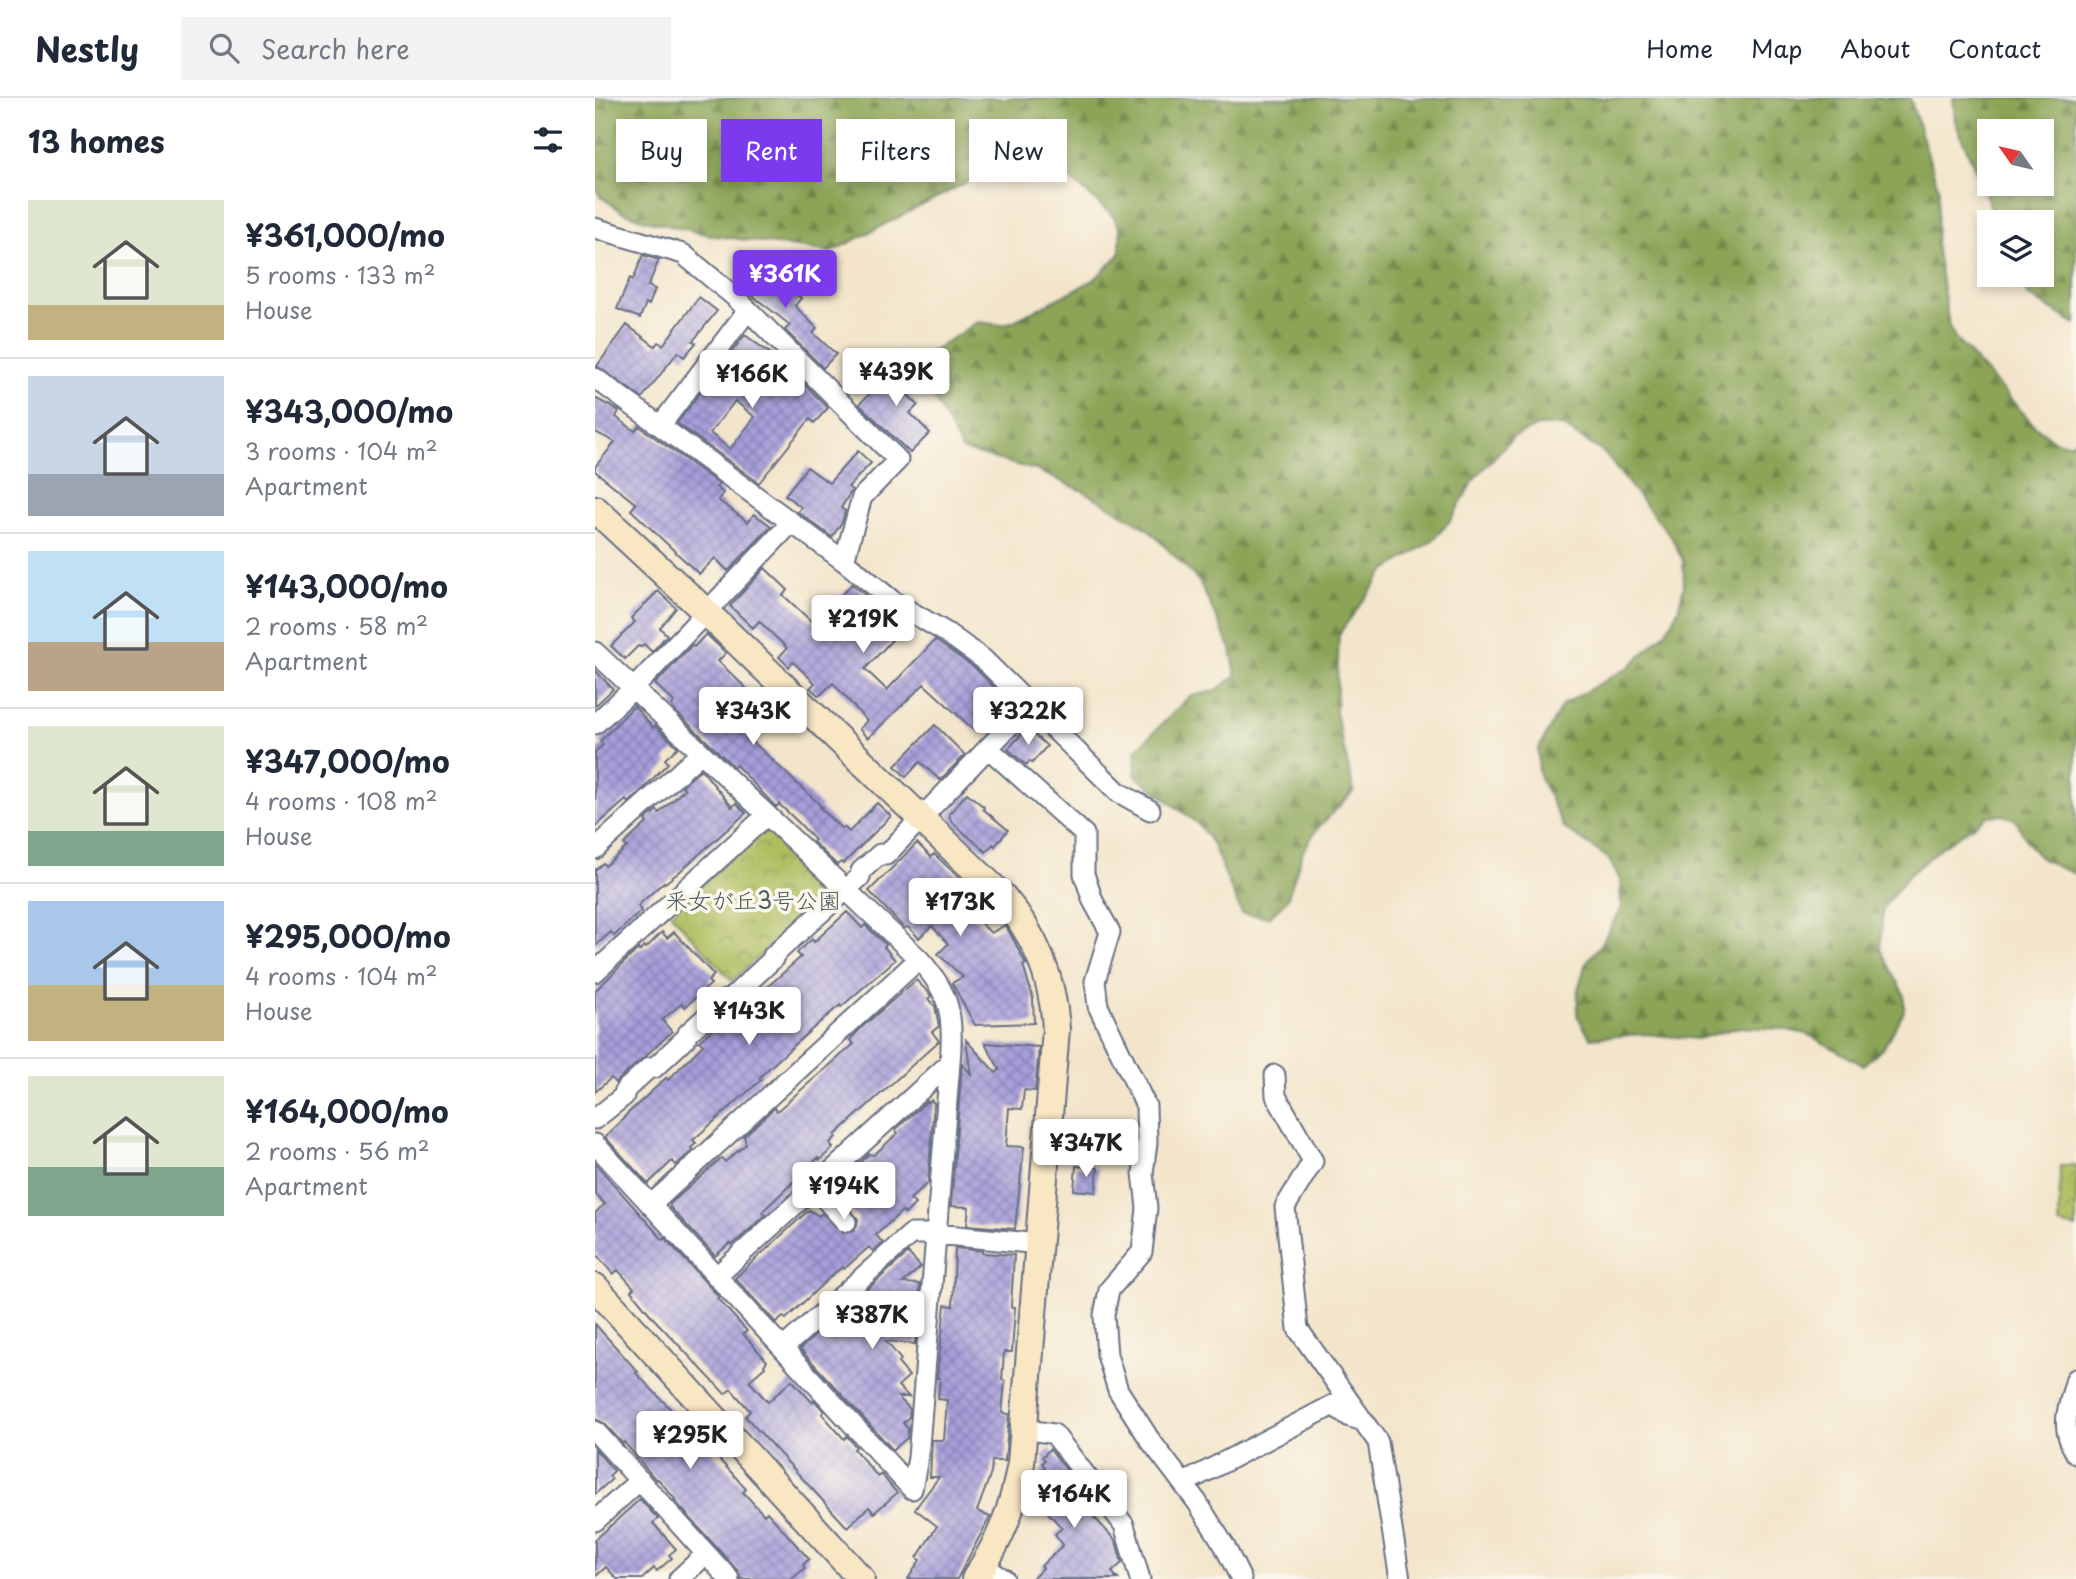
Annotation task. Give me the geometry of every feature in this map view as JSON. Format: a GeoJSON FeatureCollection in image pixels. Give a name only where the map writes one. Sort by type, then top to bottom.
{"type":"FeatureCollection","features":[{"type":"Feature","properties":{"kind":"street"},"geometry":{"type":"LineString","coordinates":[[595,228],[683,254],[748,310],[898,460],[862,497],[843,561]]}},
{"type":"Feature","properties":{"kind":"street"},"geometry":{"type":"LineString","coordinates":[[660,426],[748,310]]}},
{"type":"Feature","properties":{"kind":"street"},"geometry":{"type":"LineString","coordinates":[[595,378],[843,561],[894,602],[947,633],[983,659],[1118,792],[1150,810]]}},
{"type":"Feature","properties":{"kind":"street"},"geometry":{"type":"LineString","coordinates":[[595,509],[921,817],[1015,912],[1037,945],[1048,974],[1056,1029],[1024,1429],[1015,1496],[988,1575]]}},
{"type":"Feature","properties":{"kind":"street"},"geometry":{"type":"LineString","coordinates":[[595,724],[634,688],[791,523]]}},
{"type":"Feature","properties":{"kind":"street"},"geometry":{"type":"LineString","coordinates":[[595,652],[919,959],[936,977],[948,1002],[952,1034],[950,1063],[918,1458],[912,1489],[595,1144]]}},
{"type":"Feature","properties":{"kind":"street"},"geometry":{"type":"LineString","coordinates":[[595,1119],[624,1096],[625,1090],[650,1067],[654,1068],[688,1033],[773,960],[773,956],[799,930],[845,891],[880,854],[886,855],[895,847],[1030,704]]}},
{"type":"Feature","properties":{"kind":"street"},"geometry":{"type":"LineString","coordinates":[[989,748],[1084,834],[1084,874],[1093,901],[1110,932],[1095,981],[1098,1006],[1146,1106],[1147,1143],[1143,1172],[1147,1208],[1142,1252],[1109,1290],[1104,1315],[1107,1355],[1118,1390],[1150,1440],[1184,1483],[1224,1545],[1241,1579]]}},
{"type":"Feature","properties":{"kind":"street"},"geometry":{"type":"LineString","coordinates":[[595,849],[701,753]]}},
{"type":"Feature","properties":{"kind":"street"},"geometry":{"type":"LineString","coordinates":[[595,972],[767,815]]}},
{"type":"Feature","properties":{"kind":"street"},"geometry":{"type":"LineString","coordinates":[[652,1204],[919,959]]}},
{"type":"Feature","properties":{"kind":"street"},"geometry":{"type":"LineString","coordinates":[[717,1276],[950,1063]]}},
{"type":"Feature","properties":{"kind":"street"},"geometry":{"type":"LineString","coordinates":[[1275,1075],[1276,1097],[1313,1161],[1285,1207],[1298,1329],[1378,1442],[1400,1579]]}},
{"type":"Feature","properties":{"kind":"street"},"geometry":{"type":"LineString","coordinates":[[814,1187],[846,1222]]}},
{"type":"Feature","properties":{"kind":"street"},"geometry":{"type":"LineString","coordinates":[[783,1348],[911,1234],[1040,1244]]}},
{"type":"Feature","properties":{"kind":"street"},"geometry":{"type":"LineString","coordinates":[[595,1287],[861,1579]]}},
{"type":"Feature","properties":{"kind":"street"},"geometry":{"type":"LineString","coordinates":[[2076,1379],[2065,1418],[2066,1434],[2076,1454]]}},
{"type":"Feature","properties":{"kind":"street"},"geometry":{"type":"LineString","coordinates":[[1184,1483],[1333,1405],[1350,1417],[1365,1421]]}},
{"type":"Feature","properties":{"kind":"street"},"geometry":{"type":"LineString","coordinates":[[1024,1429],[1054,1434],[1124,1524],[1140,1579]]}},
{"type":"Feature","properties":{"kind":"street"},"geometry":{"type":"LineString","coordinates":[[595,1431],[729,1579]]}},
{"type":"Feature","properties":{"kind":"street"},"geometry":{"type":"LineString","coordinates":[[595,1521],[640,1480]]}},
{"type":"Feature","properties":{"kind":"street"},"geometry":{"type":"LineString","coordinates":[[679,1579],[706,1554]]}},
{"type":"Feature","properties":{"kind":"green space"},"geometry":{"type":"Polygon","coordinates":[[[595,98],[1910,98],[1939,190],[1936,244],[1949,326],[1955,338],[2035,426],[2055,441],[2069,444],[2076,440],[2076,874],[2044,860],[2027,842],[2015,819],[2002,815],[1988,816],[1939,849],[1909,875],[1883,908],[1880,949],[1904,995],[1904,1011],[1884,1047],[1863,1065],[1807,1034],[1781,1029],[1739,1027],[1698,1039],[1645,1034],[1590,1038],[1577,1015],[1578,989],[1586,963],[1602,943],[1621,908],[1620,880],[1608,858],[1564,828],[1539,775],[1538,750],[1562,705],[1629,667],[1666,632],[1678,610],[1684,586],[1683,561],[1672,538],[1604,453],[1562,426],[1538,426],[1513,437],[1475,478],[1450,521],[1432,541],[1386,570],[1339,634],[1336,714],[1354,791],[1317,829],[1303,851],[1287,900],[1269,917],[1242,914],[1212,843],[1198,824],[1135,775],[1136,750],[1190,696],[1215,691],[1236,676],[1231,649],[1199,581],[1148,529],[1083,491],[1036,470],[962,450],[915,363],[977,322],[1002,325],[1014,321],[1094,280],[1120,254],[1120,229],[1114,217],[1067,176],[1067,119],[969,119],[969,181],[831,252],[710,235],[645,220],[621,211],[600,196],[595,187],[595,98]]]}},
{"type":"Feature","properties":{"kind":"green space"},"geometry":{"type":"Polygon","coordinates":[[[1953,98],[2076,98],[2076,324],[2027,295],[2023,287],[2054,287],[2054,210],[1992,210],[1986,196],[2055,196],[2055,119],[1977,119],[1977,174],[1955,121],[1953,98]]]}},
{"type":"Feature","properties":{"kind":"green space","name":"釆女が丘3号公園"},"geometry":{"type":"Polygon","coordinates":[[[773,829],[828,883],[828,892],[732,981],[671,914],[761,830],[773,829]]]}},
{"type":"Feature","properties":{"kind":"green space"},"geometry":{"type":"Polygon","coordinates":[[[2076,1165],[2076,1228],[2059,1224],[2060,1166],[2076,1165]]]}},
{"type":"Feature","properties":{"kind":"building"},"geometry":{"type":"Polygon","coordinates":[[[643,255],[659,260],[648,286],[655,289],[640,318],[617,309],[643,255]]]}},
{"type":"Feature","properties":{"kind":"building"},"geometry":{"type":"Polygon","coordinates":[[[753,261],[801,298],[795,306],[817,328],[813,333],[836,354],[823,368],[785,330],[790,325],[735,282],[753,261]]]}},
{"type":"Feature","properties":{"kind":"building"},"geometry":{"type":"Polygon","coordinates":[[[699,297],[717,311],[684,357],[678,352],[642,398],[597,366],[627,325],[655,346],[658,342],[663,345],[699,297]]]}},
{"type":"Feature","properties":{"kind":"building"},"geometry":{"type":"Polygon","coordinates":[[[745,335],[786,365],[828,408],[814,423],[810,419],[759,483],[677,423],[745,335]],[[735,401],[710,433],[730,449],[755,417],[735,401]]]}},
{"type":"Feature","properties":{"kind":"building"},"geometry":{"type":"Polygon","coordinates":[[[897,364],[917,384],[906,393],[918,405],[910,413],[930,433],[910,453],[859,404],[875,389],[872,386],[897,364]]]}},
{"type":"Feature","properties":{"kind":"building"},"geometry":{"type":"Polygon","coordinates":[[[595,398],[619,411],[616,417],[635,431],[639,426],[719,484],[716,487],[723,493],[718,500],[748,522],[754,514],[771,526],[728,571],[715,558],[699,574],[631,510],[636,504],[595,471],[595,467],[615,442],[595,432],[595,398]]]}},
{"type":"Feature","properties":{"kind":"building"},"geometry":{"type":"Polygon","coordinates":[[[858,451],[871,463],[848,487],[852,490],[841,508],[845,511],[842,522],[832,537],[798,512],[801,507],[785,495],[807,467],[829,483],[858,451]]]}},
{"type":"Feature","properties":{"kind":"building"},"geometry":{"type":"Polygon","coordinates":[[[765,568],[788,590],[783,595],[812,622],[852,584],[897,622],[886,635],[892,640],[865,669],[887,690],[935,640],[975,668],[1005,698],[974,730],[924,684],[868,738],[859,729],[867,721],[833,683],[819,696],[810,688],[815,683],[793,662],[789,667],[779,657],[787,648],[759,621],[753,628],[730,606],[765,568]]]}},
{"type":"Feature","properties":{"kind":"building"},"geometry":{"type":"Polygon","coordinates":[[[658,591],[676,608],[660,628],[667,635],[652,652],[644,644],[638,646],[625,659],[611,646],[635,622],[631,618],[658,591]]]}},
{"type":"Feature","properties":{"kind":"building"},"geometry":{"type":"Polygon","coordinates":[[[706,634],[726,653],[718,661],[749,691],[729,719],[842,829],[844,827],[849,832],[877,803],[891,816],[843,864],[841,862],[837,865],[813,842],[815,840],[799,823],[779,804],[776,807],[736,765],[734,767],[674,710],[674,702],[655,684],[706,634]]]}},
{"type":"Feature","properties":{"kind":"building"},"geometry":{"type":"Polygon","coordinates":[[[595,670],[613,689],[595,706],[595,670]]]}},
{"type":"Feature","properties":{"kind":"building"},"geometry":{"type":"Polygon","coordinates":[[[634,706],[653,728],[655,726],[678,747],[665,759],[668,763],[643,789],[595,827],[595,752],[603,745],[600,741],[634,706]]]}},
{"type":"Feature","properties":{"kind":"building"},"geometry":{"type":"Polygon","coordinates":[[[935,725],[965,755],[940,780],[920,762],[906,777],[895,766],[935,725]]]}},
{"type":"Feature","properties":{"kind":"building"},"geometry":{"type":"Polygon","coordinates":[[[1027,728],[1047,746],[1032,763],[1030,761],[1026,765],[1008,749],[1027,728]]]}},
{"type":"Feature","properties":{"kind":"building"},"geometry":{"type":"Polygon","coordinates":[[[701,769],[732,807],[736,803],[746,813],[645,899],[638,906],[641,911],[614,936],[611,932],[595,946],[595,870],[603,863],[605,866],[627,847],[624,844],[647,823],[645,820],[657,810],[659,813],[685,789],[682,786],[701,769]]]}},
{"type":"Feature","properties":{"kind":"building"},"geometry":{"type":"Polygon","coordinates":[[[967,793],[1008,830],[995,846],[993,844],[986,852],[951,821],[949,814],[967,793]]]}},
{"type":"Feature","properties":{"kind":"building"},"geometry":{"type":"Polygon","coordinates":[[[917,843],[931,857],[934,854],[964,882],[958,888],[972,902],[969,905],[975,911],[973,916],[991,933],[1005,925],[1026,964],[1023,965],[1033,998],[1034,1023],[975,1025],[952,983],[963,977],[938,954],[948,944],[932,926],[919,938],[908,927],[904,928],[869,891],[917,843]]]}},
{"type":"Feature","properties":{"kind":"building"},"geometry":{"type":"Polygon","coordinates":[[[847,912],[862,928],[865,925],[886,945],[884,947],[895,960],[768,1069],[759,1078],[761,1080],[693,1140],[696,1143],[691,1148],[693,1150],[676,1165],[672,1161],[648,1184],[605,1137],[703,1045],[699,1041],[717,1025],[720,1029],[801,957],[797,953],[812,939],[814,942],[847,912]]]}},
{"type":"Feature","properties":{"kind":"building"},"geometry":{"type":"Polygon","coordinates":[[[662,932],[667,938],[674,932],[714,975],[708,981],[711,984],[685,1007],[682,1003],[662,1020],[672,1032],[615,1083],[611,1078],[595,1092],[595,991],[638,949],[639,951],[644,946],[646,948],[662,932]]]}},
{"type":"Feature","properties":{"kind":"building"},"geometry":{"type":"Polygon","coordinates":[[[916,980],[931,996],[928,999],[935,1006],[939,1026],[932,1032],[939,1041],[835,1135],[830,1143],[833,1148],[820,1160],[818,1158],[762,1212],[766,1215],[715,1256],[670,1204],[722,1158],[725,1162],[746,1144],[744,1136],[774,1108],[777,1111],[854,1044],[850,1040],[861,1028],[916,980]]]}},
{"type":"Feature","properties":{"kind":"building"},"geometry":{"type":"Polygon","coordinates":[[[966,1040],[996,1073],[1000,1070],[985,1043],[1039,1047],[1035,1091],[1024,1090],[1022,1109],[1009,1108],[1006,1146],[1024,1147],[1015,1229],[967,1225],[969,1207],[951,1206],[962,1064],[971,1074],[966,1040]]]}},
{"type":"Feature","properties":{"kind":"building"},"geometry":{"type":"Polygon","coordinates":[[[931,1100],[934,1103],[928,1183],[910,1199],[915,1204],[905,1214],[902,1211],[876,1235],[883,1243],[873,1251],[869,1247],[844,1269],[843,1267],[833,1274],[786,1319],[783,1317],[776,1323],[735,1278],[809,1210],[819,1216],[822,1213],[842,1233],[854,1231],[858,1219],[838,1195],[846,1188],[840,1182],[869,1154],[874,1155],[898,1133],[895,1130],[931,1100]]]}},
{"type":"Feature","properties":{"kind":"building"},"geometry":{"type":"Polygon","coordinates":[[[595,1163],[747,1331],[743,1334],[767,1361],[765,1367],[749,1381],[768,1402],[792,1380],[824,1411],[822,1414],[844,1439],[847,1436],[856,1447],[854,1449],[878,1477],[881,1474],[897,1493],[874,1513],[869,1507],[847,1527],[745,1416],[750,1411],[731,1389],[725,1394],[654,1319],[631,1291],[634,1288],[618,1270],[613,1274],[595,1253],[595,1213],[605,1204],[595,1193],[595,1163]]]}},
{"type":"Feature","properties":{"kind":"building"},"geometry":{"type":"Polygon","coordinates":[[[1076,1166],[1098,1168],[1096,1192],[1074,1190],[1076,1166]]]}},
{"type":"Feature","properties":{"kind":"building"},"geometry":{"type":"Polygon","coordinates":[[[955,1248],[1014,1255],[1012,1352],[1004,1352],[1002,1380],[1005,1381],[1002,1413],[1009,1414],[1005,1461],[992,1461],[991,1473],[977,1511],[990,1517],[957,1579],[908,1579],[920,1560],[917,1558],[937,1526],[915,1509],[939,1477],[930,1477],[932,1440],[944,1440],[947,1400],[938,1399],[940,1378],[937,1378],[945,1305],[953,1306],[955,1248]]]}},
{"type":"Feature","properties":{"kind":"building"},"geometry":{"type":"Polygon","coordinates":[[[908,1253],[921,1267],[903,1283],[920,1284],[918,1304],[900,1320],[917,1321],[915,1344],[886,1341],[901,1360],[898,1363],[909,1376],[898,1386],[909,1397],[898,1397],[910,1409],[909,1417],[903,1423],[908,1429],[907,1438],[893,1450],[800,1349],[908,1253]]]}},
{"type":"Feature","properties":{"kind":"building"},"geometry":{"type":"Polygon","coordinates":[[[595,1324],[638,1372],[636,1373],[746,1489],[743,1492],[764,1515],[767,1512],[809,1559],[803,1565],[805,1568],[792,1579],[741,1579],[738,1571],[658,1479],[656,1480],[624,1442],[623,1444],[604,1423],[595,1419],[595,1324]]]}},
{"type":"Feature","properties":{"kind":"building"},"geometry":{"type":"Polygon","coordinates":[[[595,1449],[614,1471],[609,1476],[612,1479],[595,1494],[595,1449]]]}},
{"type":"Feature","properties":{"kind":"building"},"geometry":{"type":"Polygon","coordinates":[[[1050,1449],[1087,1496],[1081,1503],[1116,1541],[1122,1563],[1112,1572],[1118,1579],[1032,1579],[1043,1568],[1041,1566],[1063,1545],[1055,1534],[1062,1528],[1039,1503],[1042,1501],[1034,1493],[1048,1480],[1040,1472],[1045,1467],[1042,1457],[1050,1449]]]}},
{"type":"Feature","properties":{"kind":"building"},"geometry":{"type":"Polygon","coordinates":[[[640,1499],[658,1519],[653,1523],[676,1549],[669,1555],[672,1558],[657,1571],[654,1568],[642,1579],[617,1579],[606,1567],[595,1577],[595,1540],[640,1499]]]}}]}
